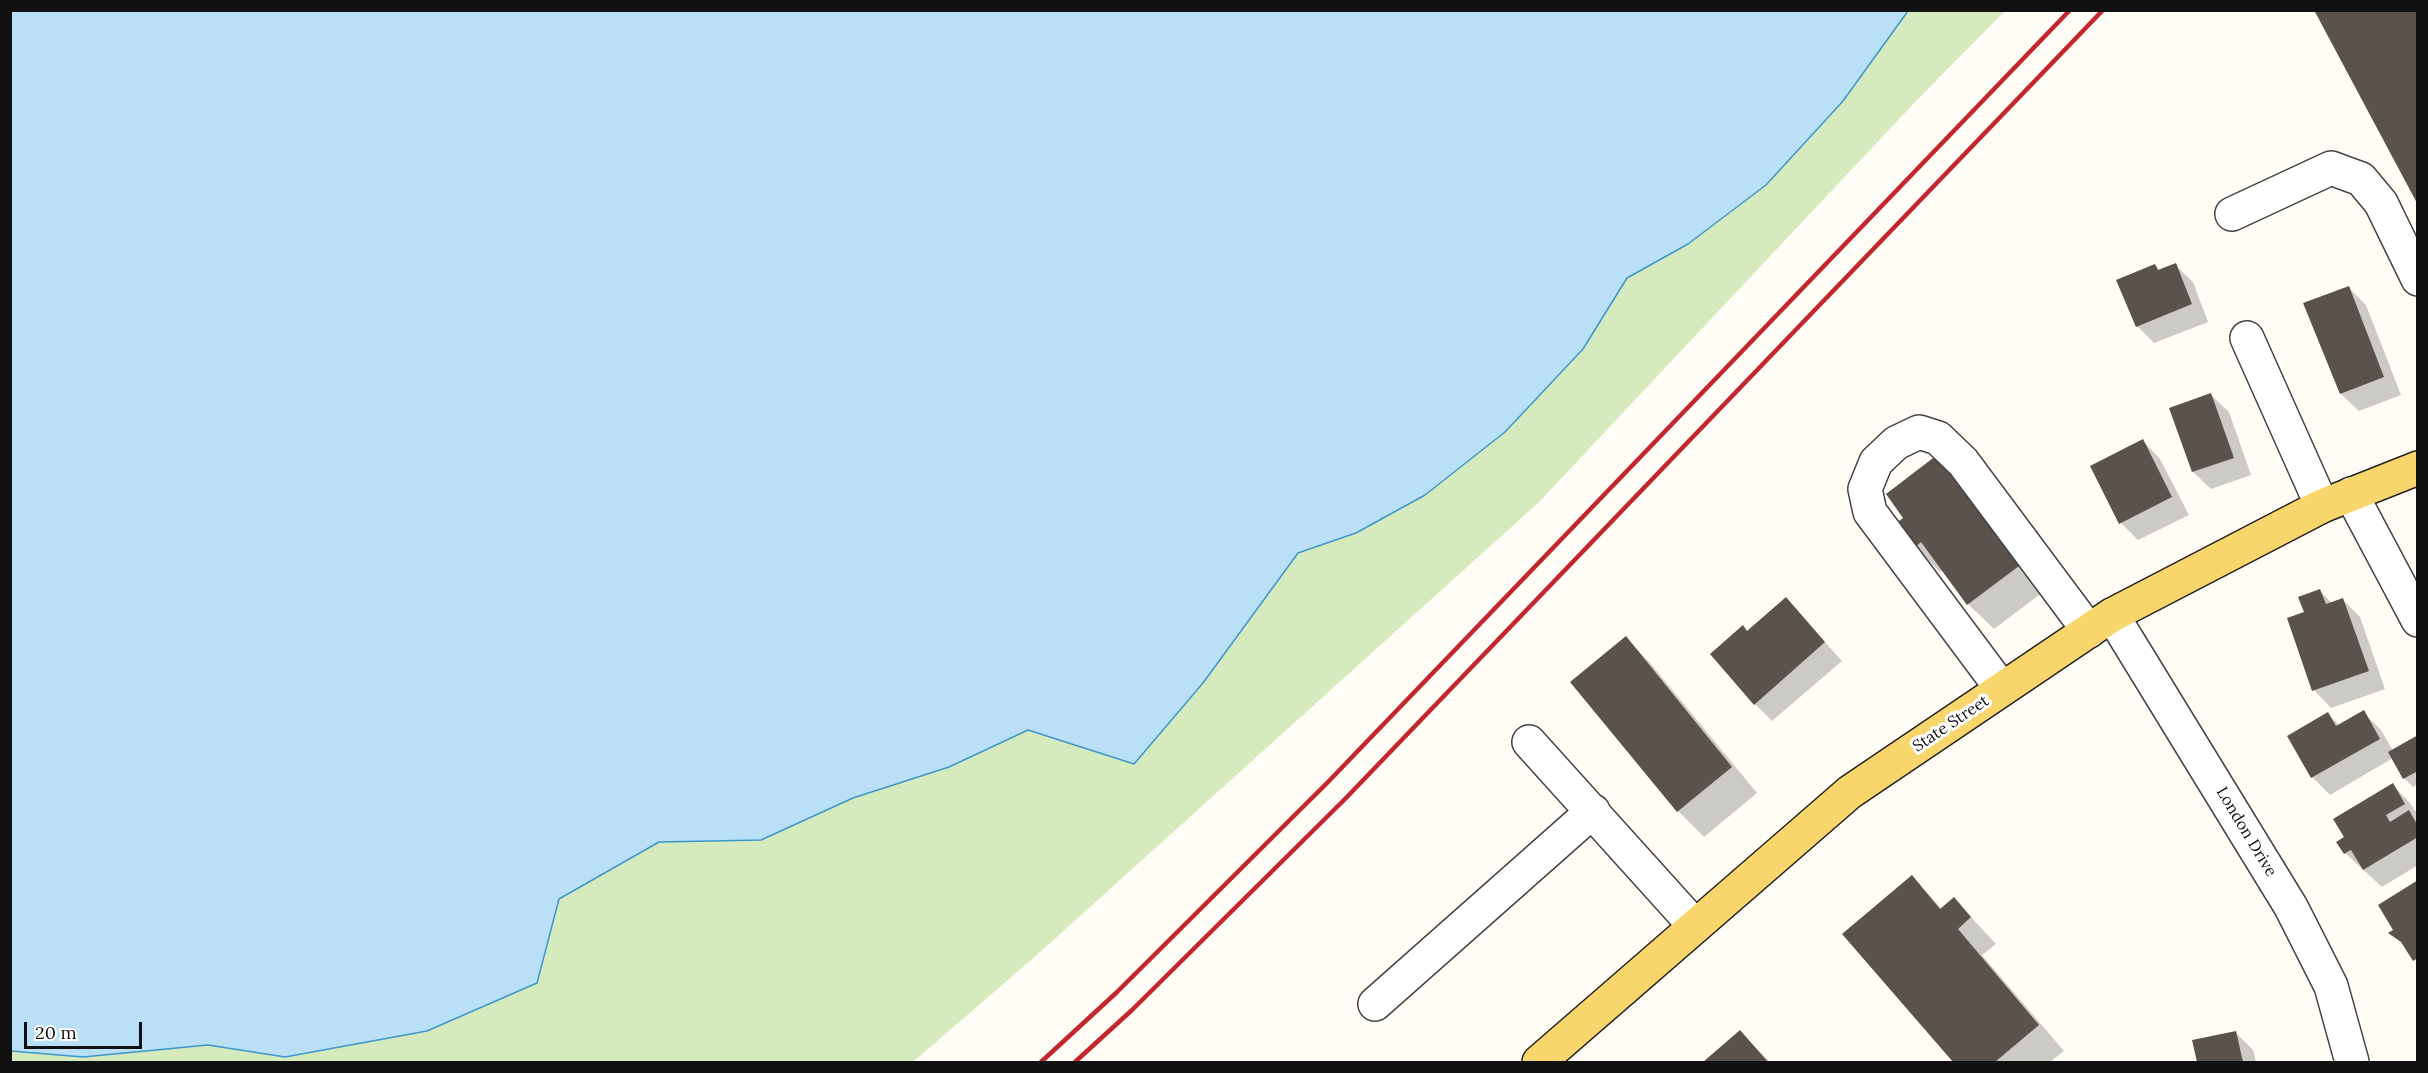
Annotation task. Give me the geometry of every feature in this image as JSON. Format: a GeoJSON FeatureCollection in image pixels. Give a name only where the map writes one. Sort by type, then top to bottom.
{"type":"FeatureCollection","features":[{"type":"Feature","properties":{"kind":"main road","name":"State Street"},"geometry":{"type":"LineString","coordinates":[[1539,1062],[1850,792],[2002,689],[2101,623],[2336,500],[2418,468]]}},
{"type":"Feature","properties":{"kind":"street"},"geometry":{"type":"LineString","coordinates":[[2232,214],[2331,168],[2361,179],[2381,203],[2418,279]]}},
{"type":"Feature","properties":{"kind":"street"},"geometry":{"type":"LineString","coordinates":[[2247,338],[2336,500],[2418,620]]}},
{"type":"Feature","properties":{"kind":"street","name":"London Drive"},"geometry":{"type":"LineString","coordinates":[[2002,689],[1870,512],[1865,489],[1876,462],[1896,443],[1919,432],[1938,438],[1963,462],[2101,623],[2291,907],[2331,986],[2352,1062]]}},
{"type":"Feature","properties":{"kind":"street"},"geometry":{"type":"LineString","coordinates":[[1529,742],[1695,926]]}},
{"type":"Feature","properties":{"kind":"street"},"geometry":{"type":"LineString","coordinates":[[1375,1004],[1593,811]]}},
{"type":"Feature","properties":{"kind":"green space"},"geometry":{"type":"Polygon","coordinates":[[[1908,11],[2005,11],[1916,101],[1538,503],[1039,953],[913,1062],[11,1062],[10,1051],[83,1057],[208,1045],[285,1057],[537,983],[559,899],[659,842],[761,840],[853,798],[949,767],[1028,730],[1134,764],[1203,683],[1298,553],[1356,533],[1425,495],[1505,432],[1583,349],[1627,278],[1688,244],[1766,185],[1843,101],[1908,11]]]}},
{"type":"Feature","properties":{"kind":"water"},"geometry":{"type":"Polygon","coordinates":[[[10,11],[1908,11],[1843,101],[1766,185],[1688,244],[1627,278],[1583,349],[1505,432],[1425,495],[1356,533],[1298,553],[1203,683],[1134,764],[1028,730],[949,767],[853,798],[761,840],[659,842],[559,899],[537,983],[427,1031],[285,1057],[208,1045],[83,1057],[11,1051],[10,11]]]}},
{"type":"Feature","properties":{"kind":"building"},"geometry":{"type":"Polygon","coordinates":[[[2314,10],[2418,10],[2418,205],[2314,10]]]}},
{"type":"Feature","properties":{"kind":"building"},"geometry":{"type":"Polygon","coordinates":[[[2176,263],[2192,304],[2136,327],[2116,280],[2155,264],[2158,270],[2176,263]]]}},
{"type":"Feature","properties":{"kind":"building"},"geometry":{"type":"Polygon","coordinates":[[[2349,286],[2384,377],[2340,394],[2303,303],[2349,286]]]}},
{"type":"Feature","properties":{"kind":"building"},"geometry":{"type":"Polygon","coordinates":[[[2211,393],[2234,458],[2192,472],[2169,408],[2211,393]]]}},
{"type":"Feature","properties":{"kind":"building"},"geometry":{"type":"Polygon","coordinates":[[[2143,439],[2172,497],[2119,524],[2090,466],[2143,439]]]}},
{"type":"Feature","properties":{"kind":"building"},"geometry":{"type":"Polygon","coordinates":[[[1937,455],[2019,566],[1967,605],[1921,542],[1914,548],[1895,524],[1903,518],[1886,494],[1937,455]]]}},
{"type":"Feature","properties":{"kind":"building"},"geometry":{"type":"Polygon","coordinates":[[[2320,589],[2326,604],[2343,598],[2369,671],[2312,691],[2287,618],[2304,612],[2298,597],[2320,589]]]}},
{"type":"Feature","properties":{"kind":"building"},"geometry":{"type":"Polygon","coordinates":[[[1786,597],[1825,642],[1754,705],[1710,654],[1743,625],[1747,631],[1786,597]]]}},
{"type":"Feature","properties":{"kind":"building"},"geometry":{"type":"Polygon","coordinates":[[[1626,636],[1732,767],[1677,812],[1570,682],[1626,636]]]}},
{"type":"Feature","properties":{"kind":"building"},"geometry":{"type":"Polygon","coordinates":[[[2364,710],[2380,739],[2311,778],[2287,736],[2328,712],[2336,726],[2364,710]]]}},
{"type":"Feature","properties":{"kind":"building"},"geometry":{"type":"Polygon","coordinates":[[[2418,735],[2418,771],[2403,779],[2388,752],[2418,735]]]}},
{"type":"Feature","properties":{"kind":"building"},"geometry":{"type":"Polygon","coordinates":[[[2393,783],[2405,804],[2386,815],[2390,822],[2409,810],[2418,826],[2418,837],[2363,870],[2351,850],[2344,854],[2336,842],[2344,837],[2333,819],[2393,783]]]}},
{"type":"Feature","properties":{"kind":"building"},"geometry":{"type":"Polygon","coordinates":[[[1912,875],[1940,909],[1954,897],[1971,917],[1958,929],[2039,1025],[1995,1062],[1953,1062],[1842,934],[1912,875]]]}},
{"type":"Feature","properties":{"kind":"building"},"geometry":{"type":"Polygon","coordinates":[[[2418,880],[2418,958],[2413,961],[2401,942],[2388,933],[2393,930],[2378,905],[2418,880]]]}},
{"type":"Feature","properties":{"kind":"building"},"geometry":{"type":"Polygon","coordinates":[[[1740,1030],[1768,1062],[1703,1062],[1740,1030]]]}},
{"type":"Feature","properties":{"kind":"building"},"geometry":{"type":"Polygon","coordinates":[[[2236,1031],[2243,1062],[2197,1062],[2192,1040],[2236,1031]]]}},
{"type":"Feature","properties":{"kind":"railway"},"geometry":{"type":"LineString","coordinates":[[1041,1062],[1116,993],[1328,782],[2070,10]]}},
{"type":"Feature","properties":{"kind":"railway"},"geometry":{"type":"LineString","coordinates":[[1075,1062],[1132,1010],[1345,799],[2103,10]]}}]}
